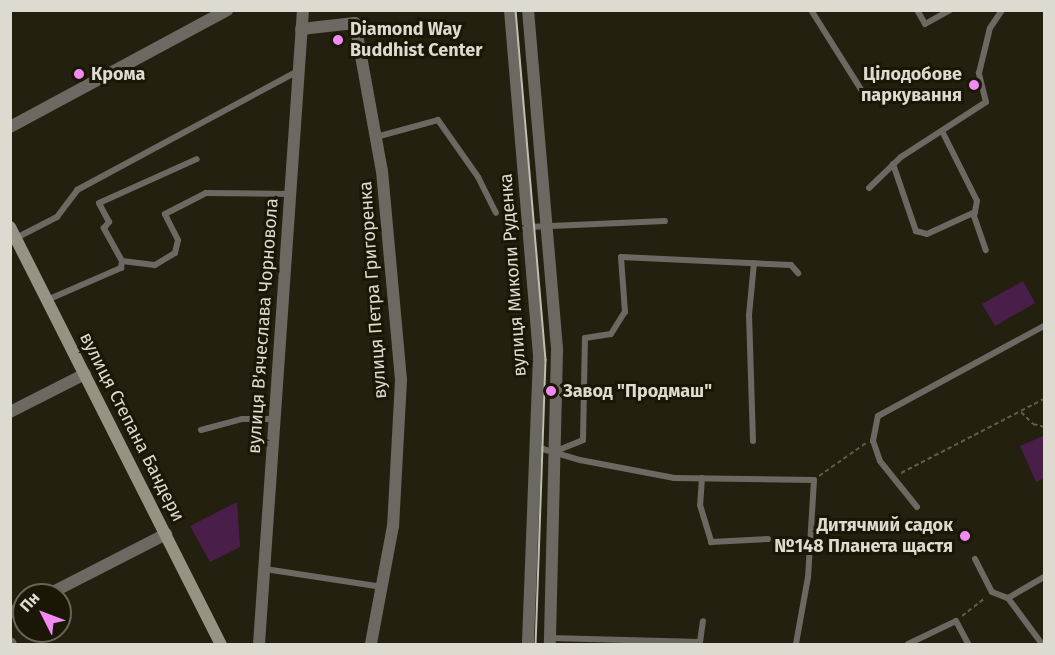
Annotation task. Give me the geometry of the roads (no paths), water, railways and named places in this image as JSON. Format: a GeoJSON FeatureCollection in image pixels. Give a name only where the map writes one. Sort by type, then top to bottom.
{"type":"FeatureCollection","features":[{"type":"Feature","properties":{"kind":"street"},"geometry":{"type":"LineString","coordinates":[[10,127],[227,10]]}},
{"type":"Feature","properties":{"kind":"street","name":"вулиця В'ячеслава Чорновола"},"geometry":{"type":"LineString","coordinates":[[259,645],[303,10]]}},
{"type":"Feature","properties":{"kind":"street","name":"вулиця Миколи Руденка"},"geometry":{"type":"LineString","coordinates":[[510,10],[539,356],[528,645]]}},
{"type":"Feature","properties":{"kind":"street","name":"вулиця Миколи Руденка"},"geometry":{"type":"LineString","coordinates":[[528,10],[556,351],[556,452],[550,641]]}},
{"type":"Feature","properties":{"kind":"street","name":"вулиця Петра Григоренка"},"geometry":{"type":"LineString","coordinates":[[301,28],[355,23],[376,137],[401,380],[394,516],[371,645]]}},
{"type":"Feature","properties":{"kind":"street","name":"вулиця Степана Бандери"},"geometry":{"type":"LineString","coordinates":[[10,227],[221,645]]}},
{"type":"Feature","properties":{"kind":"street"},"geometry":{"type":"LineString","coordinates":[[10,412],[85,374]]}},
{"type":"Feature","properties":{"kind":"street"},"geometry":{"type":"LineString","coordinates":[[70,583],[166,534]]}},
{"type":"Feature","properties":{"kind":"lane"},"geometry":{"type":"LineString","coordinates":[[811,10],[867,99]]}},
{"type":"Feature","properties":{"kind":"lane"},"geometry":{"type":"LineString","coordinates":[[917,10],[925,24],[950,10]]}},
{"type":"Feature","properties":{"kind":"lane"},"geometry":{"type":"LineString","coordinates":[[868,188],[893,164],[986,102],[979,72],[990,28],[1002,10]]}},
{"type":"Feature","properties":{"kind":"lane"},"geometry":{"type":"LineString","coordinates":[[16,238],[57,217],[77,190],[298,71]]}},
{"type":"Feature","properties":{"kind":"lane"},"geometry":{"type":"LineString","coordinates":[[376,137],[438,120],[478,177],[496,213]]}},
{"type":"Feature","properties":{"kind":"lane"},"geometry":{"type":"LineString","coordinates":[[942,131],[977,201],[975,212],[986,250]]}},
{"type":"Feature","properties":{"kind":"lane"},"geometry":{"type":"LineString","coordinates":[[47,300],[121,268],[122,261],[104,228],[109,222],[99,203],[197,159]]}},
{"type":"Feature","properties":{"kind":"lane"},"geometry":{"type":"LineString","coordinates":[[893,164],[916,231],[927,234],[975,212]]}},
{"type":"Feature","properties":{"kind":"lane"},"geometry":{"type":"LineString","coordinates":[[122,261],[155,265],[175,253],[178,240],[165,214],[206,193],[290,195]]}},
{"type":"Feature","properties":{"kind":"lane"},"geometry":{"type":"LineString","coordinates":[[528,227],[666,221]]}},
{"type":"Feature","properties":{"kind":"lane"},"geometry":{"type":"LineString","coordinates":[[556,452],[583,440],[585,338],[611,334],[625,312],[621,257],[791,265],[798,273]]}},
{"type":"Feature","properties":{"kind":"lane"},"geometry":{"type":"LineString","coordinates":[[753,263],[749,315],[753,441]]}},
{"type":"Feature","properties":{"kind":"lane"},"geometry":{"type":"LineString","coordinates":[[917,507],[880,461],[873,441],[878,416],[1044,326]]}},
{"type":"Feature","properties":{"kind":"lane"},"geometry":{"type":"LineString","coordinates":[[201,430],[242,419],[275,419]]}},
{"type":"Feature","properties":{"kind":"lane"},"geometry":{"type":"LineString","coordinates":[[536,447],[580,460],[674,478],[814,480],[808,577],[796,645]]}},
{"type":"Feature","properties":{"kind":"lane"},"geometry":{"type":"LineString","coordinates":[[702,478],[700,505],[711,542],[768,539]]}},
{"type":"Feature","properties":{"kind":"lane"},"geometry":{"type":"LineString","coordinates":[[975,559],[992,592],[1008,598],[1042,645]]}},
{"type":"Feature","properties":{"kind":"lane"},"geometry":{"type":"LineString","coordinates":[[264,569],[383,587]]}},
{"type":"Feature","properties":{"kind":"lane"},"geometry":{"type":"LineString","coordinates":[[1008,598],[1044,577]]}},
{"type":"Feature","properties":{"kind":"lane"},"geometry":{"type":"LineString","coordinates":[[550,641],[700,642],[703,621]]}},
{"type":"Feature","properties":{"kind":"lane"},"geometry":{"type":"LineString","coordinates":[[908,645],[956,621],[968,645]]}},
{"type":"Feature","properties":{"kind":"tram line"},"geometry":{"type":"LineString","coordinates":[[516,10],[546,360],[536,644]]}},
{"type":"Feature","properties":{"kind":"place","name":"Diamond Way Buddhist Center"},"geometry":{"type":"Point","coordinates":[338,40]}},
{"type":"Feature","properties":{"kind":"place","name":"Крома"},"geometry":{"type":"Point","coordinates":[79,74]}},
{"type":"Feature","properties":{"kind":"place","name":"Цілодобове паркування"},"geometry":{"type":"Point","coordinates":[974,85]}},
{"type":"Feature","properties":{"kind":"place","name":"Завод \"Продмаш\""},"geometry":{"type":"Point","coordinates":[551,391]}},
{"type":"Feature","properties":{"kind":"place","name":"Дитячмий садок №148 Планета щастя"},"geometry":{"type":"Point","coordinates":[965,536]}}]}
